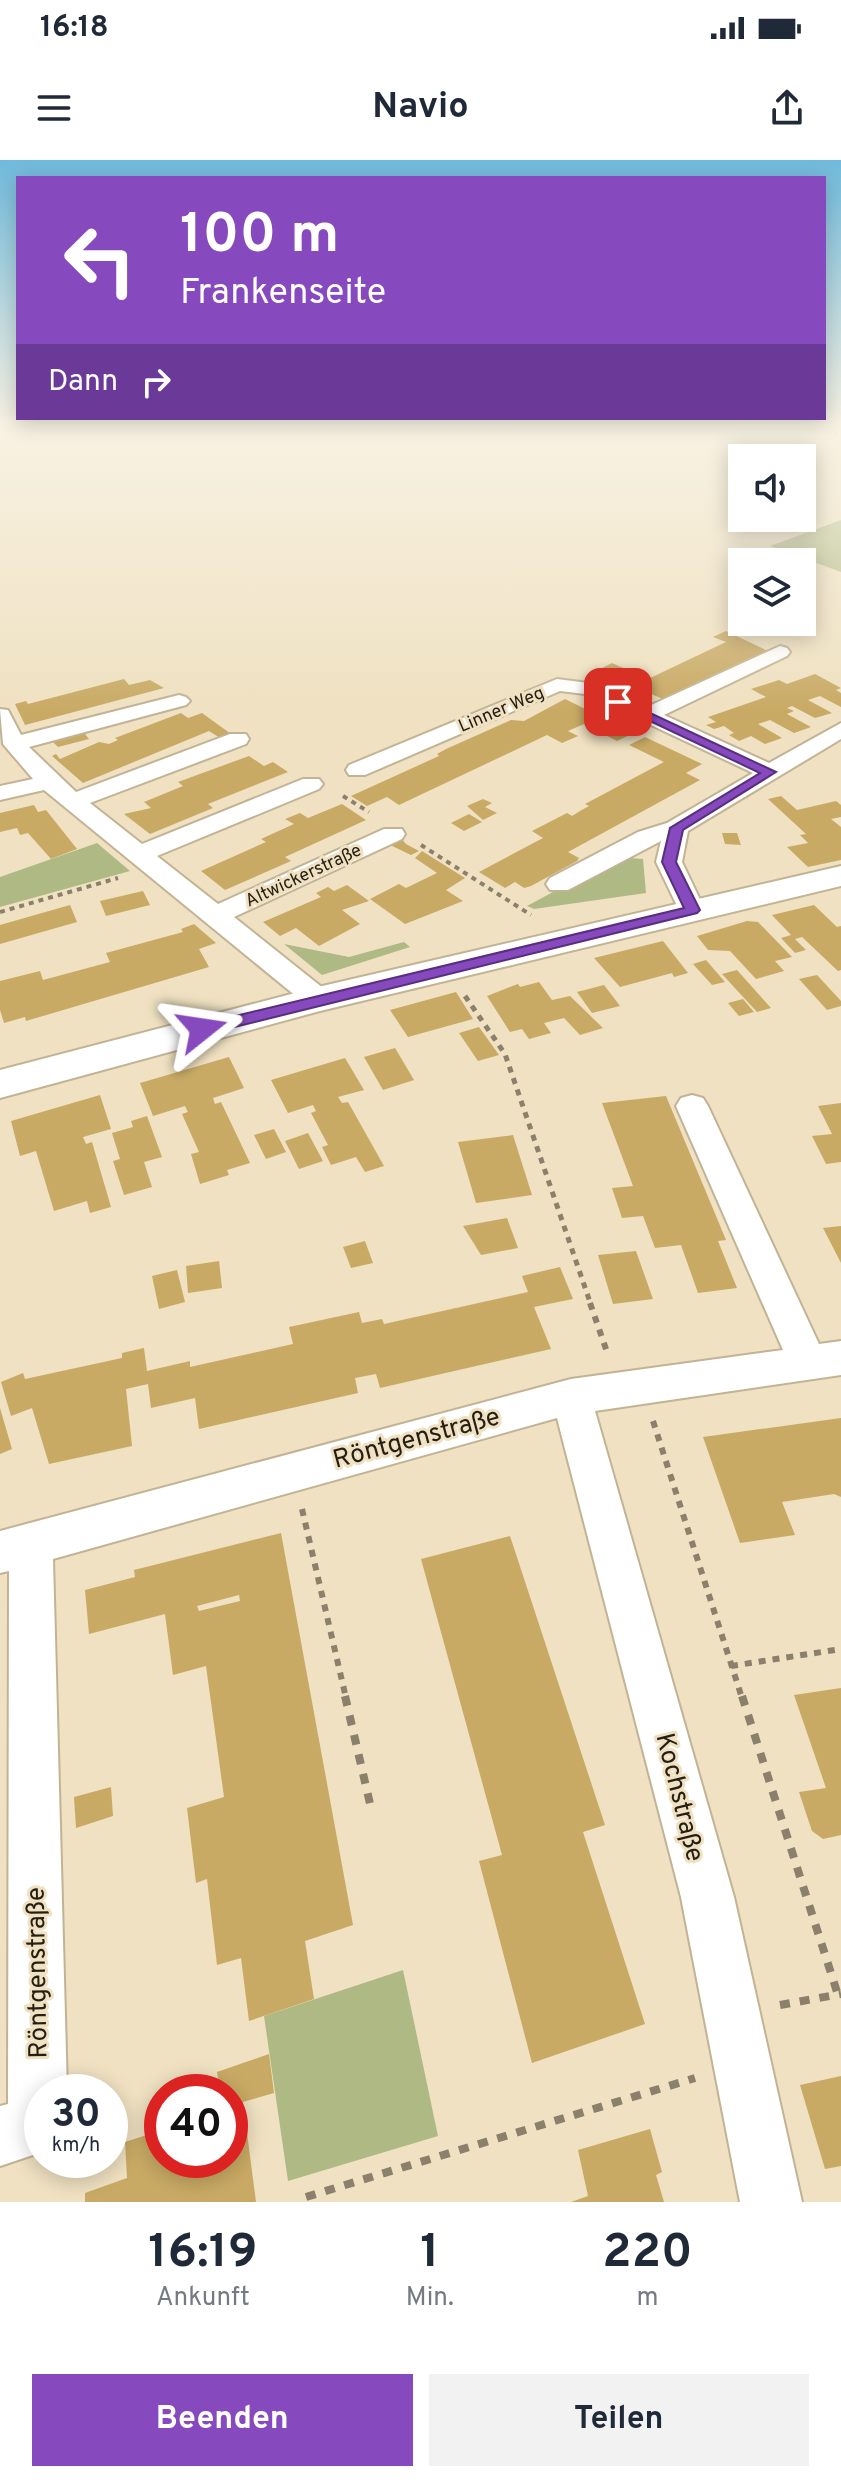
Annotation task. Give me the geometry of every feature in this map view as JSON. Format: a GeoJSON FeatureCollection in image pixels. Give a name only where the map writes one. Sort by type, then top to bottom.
{"type":"FeatureCollection","features":[{"type":"Feature","properties":{"kind":"street"},"geometry":{"type":"LineString","coordinates":[[647,715],[780,652]]}},
{"type":"Feature","properties":{"kind":"street","name":"Linner Weg"},"geometry":{"type":"LineString","coordinates":[[357,770],[557,685],[589,688],[770,772]]}},
{"type":"Feature","properties":{"kind":"street"},"geometry":{"type":"LineString","coordinates":[[14,744],[179,701]]}},
{"type":"Feature","properties":{"kind":"street","name":"Altwickerstraße"},"geometry":{"type":"LineString","coordinates":[[0,715],[14,744],[49,782],[318,999]]}},
{"type":"Feature","properties":{"kind":"street"},"geometry":{"type":"LineString","coordinates":[[559,884],[647,837],[676,828],[841,730]]}},
{"type":"Feature","properties":{"kind":"street"},"geometry":{"type":"LineString","coordinates":[[72,802],[238,739]]}},
{"type":"Feature","properties":{"kind":"street"},"geometry":{"type":"LineString","coordinates":[[0,793],[49,782]]}},
{"type":"Feature","properties":{"kind":"street"},"geometry":{"type":"LineString","coordinates":[[145,862],[311,784]]}},
{"type":"Feature","properties":{"kind":"street"},"geometry":{"type":"LineString","coordinates":[[676,828],[669,862],[692,910]]}},
{"type":"Feature","properties":{"kind":"street","name":"Altwickerstraße"},"geometry":{"type":"LineString","coordinates":[[214,916],[402,836]]}},
{"type":"Feature","properties":{"kind":"street"},"geometry":{"type":"LineString","coordinates":[[0,1084],[318,999],[841,876]]}},
{"type":"Feature","properties":{"kind":"street","name":"Röntgenstraße"},"geometry":{"type":"LineString","coordinates":[[0,2136],[38,2124],[15,1547],[571,1397],[824,1360],[692,1106]]}},
{"type":"Feature","properties":{"kind":"street","name":"Kochstraße"},"geometry":{"type":"LineString","coordinates":[[571,1397],[651,1679],[736,2012],[771,2202]]}},
{"type":"Feature","properties":{"kind":"path"},"geometry":{"type":"LineString","coordinates":[[335,791],[373,815]]}},
{"type":"Feature","properties":{"kind":"path"},"geometry":{"type":"LineString","coordinates":[[402,836],[567,939]]}},
{"type":"Feature","properties":{"kind":"path"},"geometry":{"type":"LineString","coordinates":[[0,912],[145,862]]}},
{"type":"Feature","properties":{"kind":"path"},"geometry":{"type":"LineString","coordinates":[[469,1001],[505,1054],[630,1386],[731,1666],[840,1995],[736,2012]]}},
{"type":"Feature","properties":{"kind":"path"},"geometry":{"type":"LineString","coordinates":[[293,1470],[371,1808]]}},
{"type":"Feature","properties":{"kind":"path"},"geometry":{"type":"LineString","coordinates":[[731,1666],[841,1649]]}},
{"type":"Feature","properties":{"kind":"path"},"geometry":{"type":"LineString","coordinates":[[306,2197],[747,2061]]}},
{"type":"Feature","properties":{"kind":"green space"},"geometry":{"type":"Polygon","coordinates":[[[841,520],[841,572],[816,563],[816,548],[770,546],[816,532],[816,529],[841,520]]]}},
{"type":"Feature","properties":{"kind":"green space"},"geometry":{"type":"Polygon","coordinates":[[[97,843],[130,871],[0,907],[0,877],[97,843]]]}},
{"type":"Feature","properties":{"kind":"green space"},"geometry":{"type":"Polygon","coordinates":[[[618,857],[643,859],[646,893],[534,909],[527,906],[618,857]]]}},
{"type":"Feature","properties":{"kind":"green space"},"geometry":{"type":"Polygon","coordinates":[[[404,942],[410,947],[322,975],[284,944],[349,957],[404,942]]]}},
{"type":"Feature","properties":{"kind":"green space"},"geometry":{"type":"Polygon","coordinates":[[[403,1970],[438,2136],[288,2181],[264,2016],[403,1970]]]}},
{"type":"Feature","properties":{"kind":"building"},"geometry":{"type":"Polygon","coordinates":[[[726,631],[728,636],[736,636],[768,651],[667,701],[598,670],[612,663],[648,679],[726,642],[713,637],[726,631]]]}},
{"type":"Feature","properties":{"kind":"building"},"geometry":{"type":"Polygon","coordinates":[[[815,674],[841,688],[836,690],[841,693],[841,707],[820,696],[808,700],[832,713],[815,718],[792,706],[787,708],[794,711],[787,714],[811,727],[794,733],[770,720],[758,724],[782,738],[765,744],[751,736],[739,741],[729,735],[734,733],[724,726],[714,729],[706,725],[716,722],[708,717],[766,697],[751,689],[779,680],[787,684],[815,674]]]}},
{"type":"Feature","properties":{"kind":"building"},"geometry":{"type":"Polygon","coordinates":[[[124,679],[129,685],[150,680],[164,688],[25,725],[15,704],[26,701],[28,704],[124,679]]]}},
{"type":"Feature","properties":{"kind":"building"},"geometry":{"type":"Polygon","coordinates":[[[565,699],[634,733],[617,741],[584,724],[568,731],[578,736],[562,743],[547,735],[399,805],[387,797],[367,806],[351,796],[439,756],[437,754],[446,749],[511,720],[524,721],[565,699]]]}},
{"type":"Feature","properties":{"kind":"building"},"geometry":{"type":"Polygon","coordinates":[[[181,713],[188,718],[202,713],[231,734],[220,738],[209,731],[83,783],[52,756],[56,754],[60,759],[99,742],[109,744],[118,740],[115,738],[181,713]]]}},
{"type":"Feature","properties":{"kind":"building"},"geometry":{"type":"Polygon","coordinates":[[[85,734],[89,739],[58,747],[52,741],[85,734]]]}},
{"type":"Feature","properties":{"kind":"building"},"geometry":{"type":"Polygon","coordinates":[[[645,737],[702,764],[686,773],[700,780],[568,852],[579,858],[577,861],[531,886],[524,888],[515,882],[505,888],[479,872],[543,838],[532,831],[567,813],[572,816],[589,806],[585,804],[664,762],[629,745],[645,737]]]}},
{"type":"Feature","properties":{"kind":"building"},"geometry":{"type":"Polygon","coordinates":[[[249,756],[264,766],[273,762],[288,772],[208,804],[213,808],[150,834],[124,814],[151,808],[144,802],[183,786],[178,782],[249,756]]]}},
{"type":"Feature","properties":{"kind":"building"},"geometry":{"type":"Polygon","coordinates":[[[781,796],[797,810],[836,801],[841,805],[841,817],[831,819],[841,827],[841,860],[808,867],[787,847],[808,843],[800,835],[806,834],[768,799],[781,796]]]}},
{"type":"Feature","properties":{"kind":"building"},"geometry":{"type":"Polygon","coordinates":[[[483,799],[492,803],[485,807],[497,813],[483,820],[467,806],[483,799]]]}},
{"type":"Feature","properties":{"kind":"building"},"geometry":{"type":"Polygon","coordinates":[[[342,804],[366,820],[285,857],[291,861],[225,890],[201,871],[266,842],[261,839],[294,824],[285,819],[300,813],[308,818],[342,804]]]}},
{"type":"Feature","properties":{"kind":"building"},"geometry":{"type":"Polygon","coordinates":[[[34,805],[38,812],[46,810],[77,849],[51,859],[28,833],[20,835],[17,828],[0,832],[0,813],[34,805]]]}},
{"type":"Feature","properties":{"kind":"building"},"geometry":{"type":"Polygon","coordinates":[[[469,814],[482,822],[464,831],[451,823],[469,814]]]}},
{"type":"Feature","properties":{"kind":"building"},"geometry":{"type":"Polygon","coordinates":[[[722,833],[737,833],[741,845],[725,844],[722,833]]]}},
{"type":"Feature","properties":{"kind":"building"},"geometry":{"type":"Polygon","coordinates":[[[400,837],[419,851],[411,855],[386,843],[400,837]]]}},
{"type":"Feature","properties":{"kind":"building"},"geometry":{"type":"Polygon","coordinates":[[[422,851],[465,878],[446,890],[463,901],[405,924],[370,899],[399,884],[406,888],[437,873],[415,858],[422,851]]]}},
{"type":"Feature","properties":{"kind":"building"},"geometry":{"type":"Polygon","coordinates":[[[347,885],[369,901],[342,910],[360,924],[319,946],[296,928],[280,936],[263,922],[321,897],[316,893],[328,887],[334,891],[347,885]]]}},
{"type":"Feature","properties":{"kind":"building"},"geometry":{"type":"Polygon","coordinates":[[[143,891],[150,905],[106,916],[100,901],[143,891]]]}},
{"type":"Feature","properties":{"kind":"building"},"geometry":{"type":"Polygon","coordinates":[[[70,905],[77,922],[0,944],[0,925],[70,905]]]}},
{"type":"Feature","properties":{"kind":"building"},"geometry":{"type":"Polygon","coordinates":[[[814,905],[837,927],[841,926],[841,970],[838,971],[802,937],[795,939],[806,950],[795,953],[781,938],[791,935],[772,915],[814,905]]]}},
{"type":"Feature","properties":{"kind":"building"},"geometry":{"type":"Polygon","coordinates":[[[747,921],[758,922],[792,957],[775,961],[784,971],[756,979],[730,951],[708,950],[697,936],[747,921]]]}},
{"type":"Feature","properties":{"kind":"building"},"geometry":{"type":"Polygon","coordinates":[[[194,924],[216,943],[199,949],[209,967],[26,1021],[25,1017],[4,1023],[0,1010],[0,981],[40,971],[43,980],[110,962],[106,953],[183,932],[181,929],[194,924]]]}},
{"type":"Feature","properties":{"kind":"building"},"geometry":{"type":"Polygon","coordinates":[[[663,941],[688,973],[674,977],[672,973],[620,987],[594,958],[663,941]]]}},
{"type":"Feature","properties":{"kind":"building"},"geometry":{"type":"Polygon","coordinates":[[[706,960],[725,982],[712,985],[693,964],[706,960]]]}},
{"type":"Feature","properties":{"kind":"building"},"geometry":{"type":"Polygon","coordinates":[[[737,970],[771,1008],[757,1012],[722,974],[737,970]]]}},
{"type":"Feature","properties":{"kind":"building"},"geometry":{"type":"Polygon","coordinates":[[[817,975],[841,1001],[841,1006],[827,1010],[799,979],[817,975]]]}},
{"type":"Feature","properties":{"kind":"building"},"geometry":{"type":"Polygon","coordinates":[[[539,982],[552,1000],[570,996],[603,1028],[580,1035],[564,1018],[544,1023],[551,1033],[529,1039],[522,1029],[510,1032],[487,996],[518,984],[520,987],[539,982]]]}},
{"type":"Feature","properties":{"kind":"building"},"geometry":{"type":"Polygon","coordinates":[[[604,985],[620,1006],[592,1013],[577,992],[604,985]]]}},
{"type":"Feature","properties":{"kind":"building"},"geometry":{"type":"Polygon","coordinates":[[[456,992],[473,1019],[408,1037],[390,1010],[456,992]]]}},
{"type":"Feature","properties":{"kind":"building"},"geometry":{"type":"Polygon","coordinates":[[[743,999],[754,1012],[739,1016],[728,1003],[743,999]]]}},
{"type":"Feature","properties":{"kind":"building"},"geometry":{"type":"Polygon","coordinates":[[[479,1027],[499,1055],[478,1061],[459,1033],[479,1027]]]}},
{"type":"Feature","properties":{"kind":"building"},"geometry":{"type":"Polygon","coordinates":[[[395,1048],[414,1080],[383,1090],[364,1057],[395,1048]]]}},
{"type":"Feature","properties":{"kind":"building"},"geometry":{"type":"Polygon","coordinates":[[[229,1057],[244,1088],[213,1098],[215,1104],[221,1102],[250,1163],[227,1170],[229,1175],[200,1184],[191,1154],[199,1152],[182,1114],[188,1112],[185,1106],[153,1116],[140,1083],[229,1057]]]}},
{"type":"Feature","properties":{"kind":"building"},"geometry":{"type":"Polygon","coordinates":[[[345,1058],[364,1090],[338,1097],[342,1103],[348,1102],[384,1166],[365,1172],[356,1157],[331,1165],[322,1147],[328,1145],[311,1113],[316,1111],[313,1105],[288,1113],[271,1080],[345,1058]]]}},
{"type":"Feature","properties":{"kind":"building"},"geometry":{"type":"Polygon","coordinates":[[[100,1095],[111,1129],[83,1137],[86,1144],[92,1142],[111,1207],[90,1213],[87,1201],[54,1211],[36,1151],[20,1156],[11,1121],[100,1095]]]}},
{"type":"Feature","properties":{"kind":"building"},"geometry":{"type":"Polygon","coordinates":[[[666,1096],[726,1240],[718,1241],[737,1288],[698,1293],[681,1245],[655,1248],[643,1216],[622,1218],[612,1188],[633,1186],[602,1103],[666,1096]]]}},
{"type":"Feature","properties":{"kind":"building"},"geometry":{"type":"Polygon","coordinates":[[[841,1103],[841,1162],[826,1164],[812,1136],[832,1134],[818,1106],[841,1103]]]}},
{"type":"Feature","properties":{"kind":"building"},"geometry":{"type":"Polygon","coordinates":[[[147,1116],[162,1157],[144,1162],[152,1187],[124,1195],[113,1161],[120,1159],[112,1133],[133,1127],[131,1121],[147,1116]]]}},
{"type":"Feature","properties":{"kind":"building"},"geometry":{"type":"Polygon","coordinates":[[[274,1129],[286,1152],[266,1159],[254,1135],[274,1129]]]}},
{"type":"Feature","properties":{"kind":"building"},"geometry":{"type":"Polygon","coordinates":[[[308,1133],[323,1161],[299,1169],[285,1141],[308,1133]]]}},
{"type":"Feature","properties":{"kind":"building"},"geometry":{"type":"Polygon","coordinates":[[[513,1135],[532,1195],[476,1203],[458,1142],[513,1135]]]}},
{"type":"Feature","properties":{"kind":"building"},"geometry":{"type":"Polygon","coordinates":[[[507,1218],[518,1248],[481,1255],[463,1226],[507,1218]]]}},
{"type":"Feature","properties":{"kind":"building"},"geometry":{"type":"Polygon","coordinates":[[[841,1226],[841,1263],[823,1228],[841,1226]]]}},
{"type":"Feature","properties":{"kind":"building"},"geometry":{"type":"Polygon","coordinates":[[[365,1241],[373,1263],[351,1268],[343,1247],[365,1241]]]}},
{"type":"Feature","properties":{"kind":"building"},"geometry":{"type":"Polygon","coordinates":[[[636,1251],[653,1299],[613,1304],[598,1255],[636,1251]]]}},
{"type":"Feature","properties":{"kind":"building"},"geometry":{"type":"Polygon","coordinates":[[[219,1261],[222,1288],[188,1293],[186,1266],[219,1261]]]}},
{"type":"Feature","properties":{"kind":"building"},"geometry":{"type":"Polygon","coordinates":[[[560,1267],[573,1299],[534,1307],[551,1349],[380,1388],[376,1374],[355,1378],[358,1393],[199,1429],[195,1398],[151,1408],[148,1384],[126,1389],[132,1446],[49,1464],[32,1408],[11,1416],[1,1382],[23,1373],[25,1379],[122,1358],[122,1353],[144,1348],[147,1371],[190,1361],[190,1367],[293,1344],[289,1327],[359,1312],[362,1323],[382,1319],[384,1324],[528,1292],[522,1276],[560,1267]]]}},
{"type":"Feature","properties":{"kind":"building"},"geometry":{"type":"Polygon","coordinates":[[[177,1270],[185,1302],[159,1309],[152,1276],[177,1270]]]}},
{"type":"Feature","properties":{"kind":"building"},"geometry":{"type":"Polygon","coordinates":[[[0,1408],[12,1449],[0,1454],[0,1408]]]}},
{"type":"Feature","properties":{"kind":"building"},"geometry":{"type":"Polygon","coordinates":[[[841,1418],[841,1497],[834,1494],[782,1502],[795,1535],[740,1543],[703,1437],[841,1418]]]}},
{"type":"Feature","properties":{"kind":"building"},"geometry":{"type":"Polygon","coordinates":[[[281,1533],[353,1925],[305,1941],[314,1999],[249,2021],[241,1958],[217,1965],[207,1879],[196,1883],[187,1808],[224,1797],[206,1666],[173,1675],[165,1614],[89,1634],[85,1590],[135,1577],[134,1570],[281,1533]],[[239,1595],[197,1606],[199,1611],[240,1601],[239,1595]]]}},
{"type":"Feature","properties":{"kind":"building"},"geometry":{"type":"Polygon","coordinates":[[[510,1536],[605,1825],[583,1832],[645,2024],[532,2063],[479,1861],[502,1855],[421,1559],[510,1536]]]}},
{"type":"Feature","properties":{"kind":"building"},"geometry":{"type":"Polygon","coordinates":[[[841,1688],[841,1835],[823,1839],[812,1831],[799,1792],[826,1788],[794,1695],[841,1688]]]}},
{"type":"Feature","properties":{"kind":"building"},"geometry":{"type":"Polygon","coordinates":[[[111,1787],[113,1816],[76,1828],[74,1797],[111,1787]]]}},
{"type":"Feature","properties":{"kind":"building"},"geometry":{"type":"Polygon","coordinates":[[[269,2054],[274,2093],[248,2101],[248,2074],[217,2072],[269,2054]]]}},
{"type":"Feature","properties":{"kind":"building"},"geometry":{"type":"Polygon","coordinates":[[[841,2076],[841,2166],[825,2169],[800,2085],[841,2076]]]}},
{"type":"Feature","properties":{"kind":"building"},"geometry":{"type":"Polygon","coordinates":[[[650,2129],[662,2172],[656,2175],[664,2202],[571,2202],[588,2196],[578,2150],[650,2129]]]}},
{"type":"Feature","properties":{"kind":"building"},"geometry":{"type":"Polygon","coordinates":[[[144,2136],[144,2178],[248,2178],[248,2140],[256,2202],[85,2202],[85,2193],[128,2178],[128,2141],[144,2136]]]}},
{"type":"Feature","properties":{"kind":"route"},"geometry":{"type":"LineString","coordinates":[[202,1029],[692,910],[669,862],[676,828],[770,772],[618,702]]}}]}
